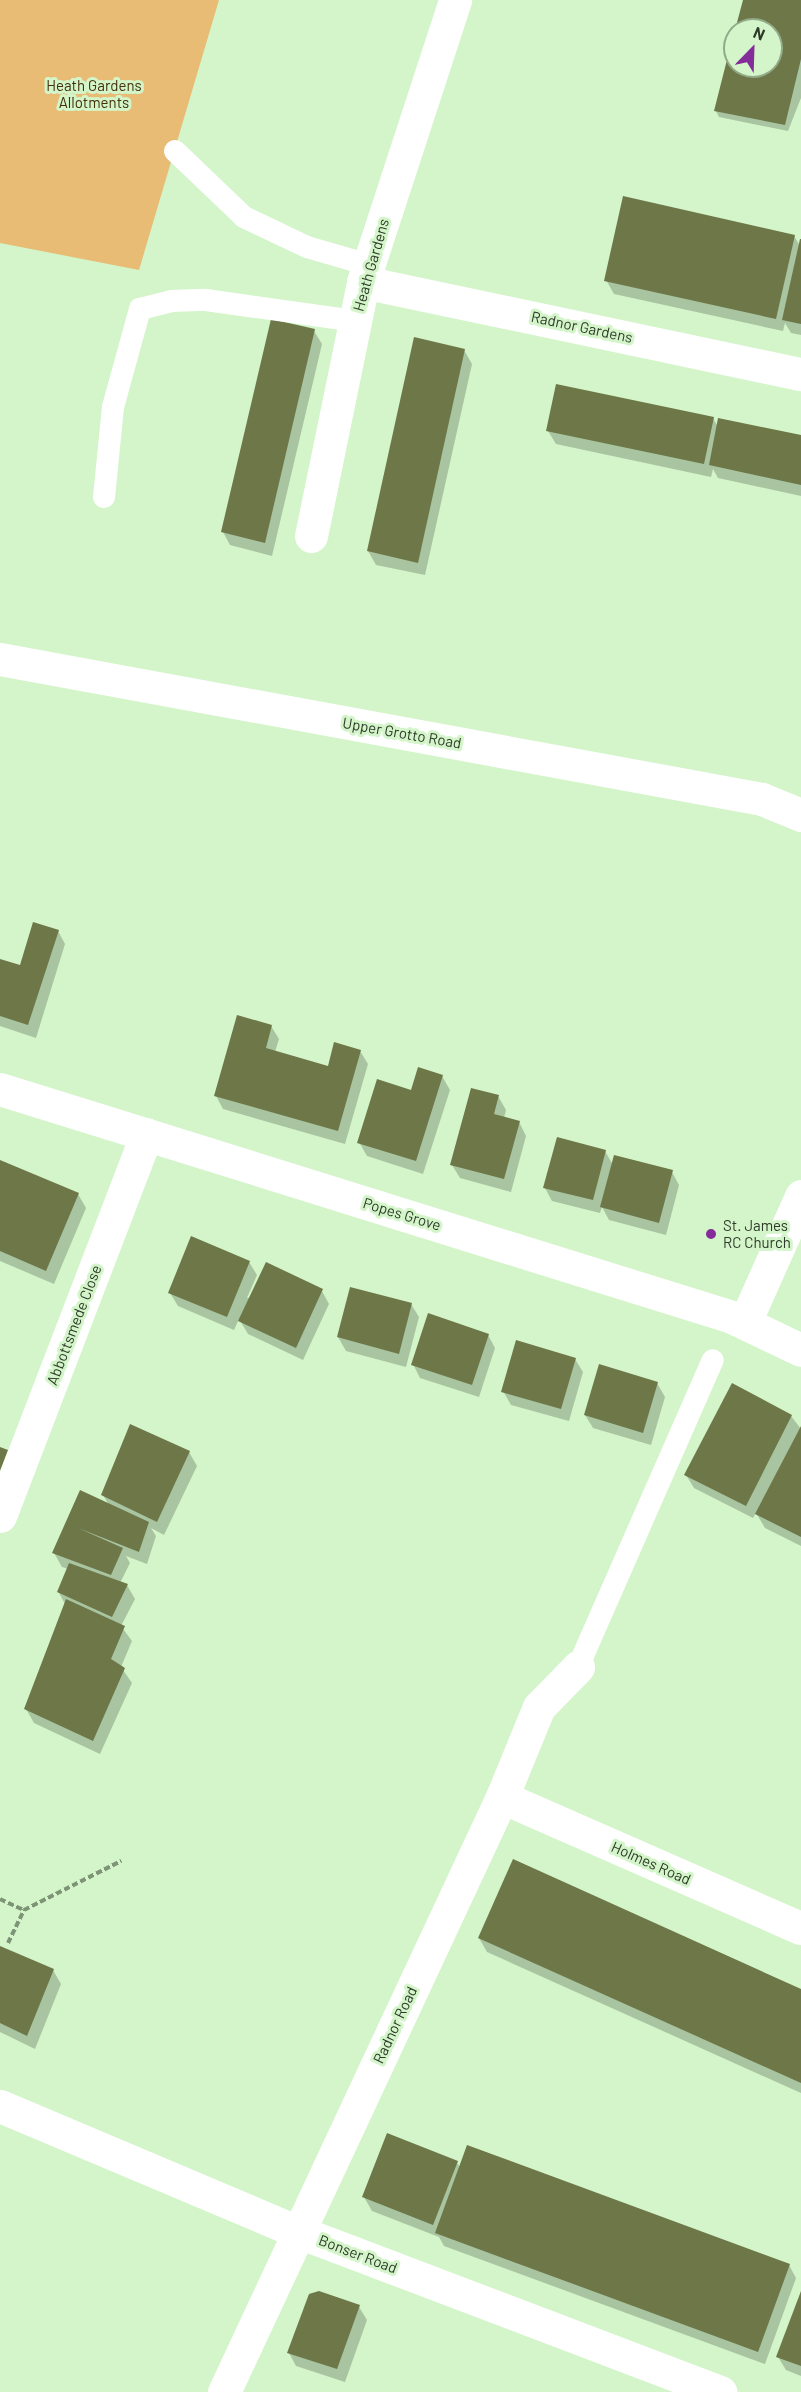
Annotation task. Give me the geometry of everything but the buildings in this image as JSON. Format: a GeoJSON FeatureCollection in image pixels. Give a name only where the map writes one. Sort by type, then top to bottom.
{"type":"FeatureCollection","features":[{"type":"Feature","properties":{"kind":"street","name":"Heath Gardens"},"geometry":{"type":"LineString","coordinates":[[311,536],[366,274],[455,0]]}},
{"type":"Feature","properties":{"kind":"street","name":"Radnor Gardens"},"geometry":{"type":"LineString","coordinates":[[366,274],[801,374]]}},
{"type":"Feature","properties":{"kind":"street","name":"Upper Grotto Road"},"geometry":{"type":"LineString","coordinates":[[0,659],[762,799],[801,815]]}},
{"type":"Feature","properties":{"kind":"street","name":"Popes Grove"},"geometry":{"type":"LineString","coordinates":[[0,1089],[745,1322],[801,1350]]}},
{"type":"Feature","properties":{"kind":"street","name":"Abbottsmede Close"},"geometry":{"type":"LineString","coordinates":[[0,1516],[147,1134]]}},
{"type":"Feature","properties":{"kind":"street"},"geometry":{"type":"LineString","coordinates":[[745,1322],[801,1196]]}},
{"type":"Feature","properties":{"kind":"street","name":"Radnor Road"},"geometry":{"type":"LineString","coordinates":[[224,2392],[502,1797],[539,1707],[578,1667]]}},
{"type":"Feature","properties":{"kind":"street","name":"Holmes Road"},"geometry":{"type":"LineString","coordinates":[[502,1797],[801,1928]]}},
{"type":"Feature","properties":{"kind":"street","name":"Bonser Road"},"geometry":{"type":"LineString","coordinates":[[0,2106],[299,2232],[721,2392]]}},
{"type":"Feature","properties":{"kind":"lane"},"geometry":{"type":"LineString","coordinates":[[175,151],[244,217],[366,274]]}},
{"type":"Feature","properties":{"kind":"lane"},"geometry":{"type":"LineString","coordinates":[[104,497],[113,407],[140,309],[171,301],[206,300],[355,321]]}},
{"type":"Feature","properties":{"kind":"lane"},"geometry":{"type":"LineString","coordinates":[[578,1667],[712,1359]]}},
{"type":"Feature","properties":{"kind":"path"},"geometry":{"type":"LineString","coordinates":[[8,1942],[24,1910],[121,1861]]}},
{"type":"Feature","properties":{"kind":"path"},"geometry":{"type":"LineString","coordinates":[[0,1899],[24,1910]]}},
{"type":"Feature","properties":{"kind":"green space","name":"Heath Gardens Allotments"},"geometry":{"type":"Polygon","coordinates":[[[0,0],[219,0],[139,270],[0,243],[0,0]]]}},
{"type":"Feature","properties":{"kind":"place","name":"St. James RC Church"},"geometry":{"type":"Point","coordinates":[711,1234]}}]}
